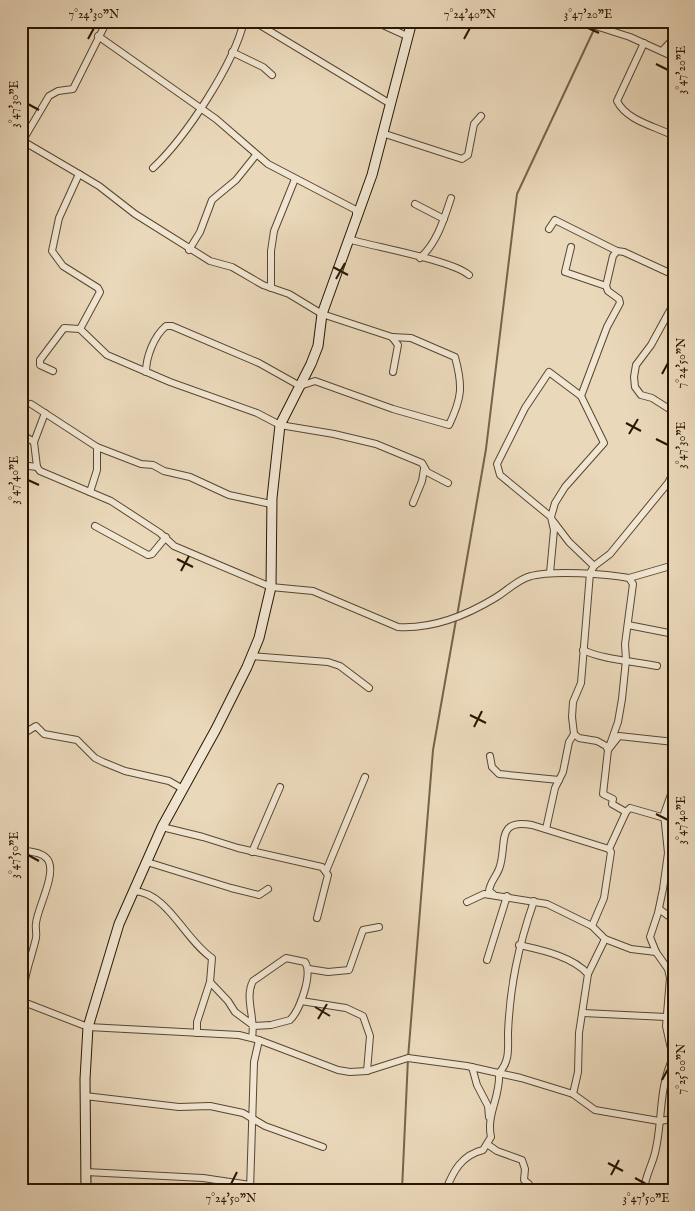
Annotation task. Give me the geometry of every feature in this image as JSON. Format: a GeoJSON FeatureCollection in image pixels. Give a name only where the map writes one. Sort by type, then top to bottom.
{"type":"FeatureCollection","features":[{"type":"Feature","properties":{"kind":"street"},"geometry":{"type":"LineString","coordinates":[[107,21],[73,89],[58,91],[49,96],[22,140],[80,174],[189,250],[210,261],[232,267],[272,288],[288,294],[322,314],[392,337],[411,338],[455,357],[461,379],[460,401],[449,425],[394,409],[315,381],[300,386],[259,363],[172,326],[166,326],[161,330],[146,362],[146,372]]}},
{"type":"Feature","properties":{"kind":"street"},"geometry":{"type":"LineString","coordinates":[[153,168],[178,141],[200,107],[232,52],[244,21]]}},
{"type":"Feature","properties":{"kind":"street"},"geometry":{"type":"LineString","coordinates":[[253,21],[390,103]]}},
{"type":"Feature","properties":{"kind":"street"},"geometry":{"type":"LineString","coordinates":[[374,21],[407,36]]}},
{"type":"Feature","properties":{"kind":"street"},"geometry":{"type":"LineString","coordinates":[[86,1190],[85,1096],[88,1027],[119,924],[162,827],[252,656],[259,638],[271,587],[272,504],[275,458],[280,425],[318,346],[322,314],[372,175],[412,21]]}},
{"type":"Feature","properties":{"kind":"street"},"geometry":{"type":"LineString","coordinates":[[580,21],[674,57]]}},
{"type":"Feature","properties":{"kind":"street"},"geometry":{"type":"LineString","coordinates":[[98,36],[200,107],[256,156],[294,179],[348,204],[356,210],[356,218]]}},
{"type":"Feature","properties":{"kind":"street"},"geometry":{"type":"LineString","coordinates":[[662,51],[674,38]]}},
{"type":"Feature","properties":{"kind":"street"},"geometry":{"type":"LineString","coordinates":[[644,44],[617,101],[621,110],[634,118],[674,136]]}},
{"type":"Feature","properties":{"kind":"street"},"geometry":{"type":"LineString","coordinates":[[232,52],[263,67],[272,75]]}},
{"type":"Feature","properties":{"kind":"street"},"geometry":{"type":"LineString","coordinates":[[382,133],[462,159],[468,156],[474,124],[481,116]]}},
{"type":"Feature","properties":{"kind":"street"},"geometry":{"type":"LineString","coordinates":[[189,250],[200,232],[212,200],[236,180],[256,156]]}},
{"type":"Feature","properties":{"kind":"street"},"geometry":{"type":"LineString","coordinates":[[80,174],[59,218],[52,251],[63,266],[98,288],[100,292],[80,329]]}},
{"type":"Feature","properties":{"kind":"street"},"geometry":{"type":"LineString","coordinates":[[272,288],[271,251],[274,231],[294,179]]}},
{"type":"Feature","properties":{"kind":"street"},"geometry":{"type":"LineString","coordinates":[[420,258],[428,250],[444,219],[451,198]]}},
{"type":"Feature","properties":{"kind":"street"},"geometry":{"type":"LineString","coordinates":[[415,204],[444,219]]}},
{"type":"Feature","properties":{"kind":"street"},"geometry":{"type":"LineString","coordinates":[[549,229],[555,220],[617,251],[624,252],[674,275]]}},
{"type":"Feature","properties":{"kind":"street"},"geometry":{"type":"LineString","coordinates":[[348,239],[459,269],[469,275]]}},
{"type":"Feature","properties":{"kind":"street"},"geometry":{"type":"LineString","coordinates":[[571,247],[565,272],[606,286]]}},
{"type":"Feature","properties":{"kind":"street"},"geometry":{"type":"LineString","coordinates":[[581,396],[607,327],[620,303],[619,299],[608,291],[606,286],[613,256],[617,251]]}},
{"type":"Feature","properties":{"kind":"street"},"geometry":{"type":"LineString","coordinates":[[674,303],[651,345],[636,365],[634,377],[635,387],[641,395],[652,398],[674,412]]}},
{"type":"Feature","properties":{"kind":"street"},"geometry":{"type":"LineString","coordinates":[[53,371],[40,365],[40,360],[64,328],[80,329],[106,355],[146,372],[257,413],[280,425],[334,434],[376,444],[422,463],[424,469],[422,481],[413,503]]}},
{"type":"Feature","properties":{"kind":"street"},"geometry":{"type":"LineString","coordinates":[[392,337],[398,345],[393,372]]}},
{"type":"Feature","properties":{"kind":"street"},"geometry":{"type":"LineString","coordinates":[[550,573],[554,530],[552,519],[554,503],[604,443],[581,396],[551,373],[547,373],[525,408],[498,464],[500,475],[552,519],[569,542],[594,566]]}},
{"type":"Feature","properties":{"kind":"street"},"geometry":{"type":"LineString","coordinates":[[31,404],[97,447],[141,464],[153,464],[164,471],[190,477],[229,495],[272,504]]}},
{"type":"Feature","properties":{"kind":"street"},"geometry":{"type":"LineString","coordinates":[[45,413],[34,442],[37,467],[40,471],[96,494],[135,515],[166,537],[174,546],[271,587],[313,591],[336,599],[382,622],[398,627],[413,628],[477,608],[529,576],[550,573],[590,573],[629,578],[674,565]]}},
{"type":"Feature","properties":{"kind":"street"},"geometry":{"type":"LineString","coordinates":[[21,434],[34,442]]}},
{"type":"Feature","properties":{"kind":"street"},"geometry":{"type":"LineString","coordinates":[[90,492],[97,470],[97,447]]}},
{"type":"Feature","properties":{"kind":"street"},"geometry":{"type":"LineString","coordinates":[[21,465],[37,467]]}},
{"type":"Feature","properties":{"kind":"street"},"geometry":{"type":"LineString","coordinates":[[424,469],[448,483]]}},
{"type":"Feature","properties":{"kind":"street"},"geometry":{"type":"LineString","coordinates":[[546,829],[555,788],[563,772],[569,742],[574,734],[573,702],[581,683],[590,573],[594,566],[610,554],[668,483],[674,472]]}},
{"type":"Feature","properties":{"kind":"street"},"geometry":{"type":"LineString","coordinates":[[95,526],[148,555],[152,554],[166,537]]}},
{"type":"Feature","properties":{"kind":"street"},"geometry":{"type":"LineString","coordinates":[[626,812],[612,804],[613,800],[603,794],[608,750],[618,722],[626,660],[624,644],[633,584],[629,578]]}},
{"type":"Feature","properties":{"kind":"street"},"geometry":{"type":"LineString","coordinates":[[628,625],[674,634]]}},
{"type":"Feature","properties":{"kind":"street"},"geometry":{"type":"LineString","coordinates":[[583,650],[604,657],[657,666]]}},
{"type":"Feature","properties":{"kind":"street"},"geometry":{"type":"LineString","coordinates":[[252,656],[328,662],[340,666],[369,688]]}},
{"type":"Feature","properties":{"kind":"street"},"geometry":{"type":"LineString","coordinates":[[21,735],[36,726],[44,734],[77,740],[103,762],[125,771],[169,781],[183,789]]}},
{"type":"Feature","properties":{"kind":"street"},"geometry":{"type":"LineString","coordinates":[[574,734],[583,740],[597,740],[606,746],[608,750]]}},
{"type":"Feature","properties":{"kind":"street"},"geometry":{"type":"LineString","coordinates":[[608,750],[619,736],[674,742]]}},
{"type":"Feature","properties":{"kind":"street"},"geometry":{"type":"LineString","coordinates":[[490,756],[492,767],[499,774],[560,780]]}},
{"type":"Feature","properties":{"kind":"street"},"geometry":{"type":"LineString","coordinates":[[317,918],[327,887],[328,875],[326,871],[365,777]]}},
{"type":"Feature","properties":{"kind":"street"},"geometry":{"type":"LineString","coordinates":[[644,1190],[655,1152],[661,1094],[667,1070],[673,1058],[666,1026],[671,967],[656,952],[650,937],[659,909],[671,854],[665,818],[666,803],[674,786]]}},
{"type":"Feature","properties":{"kind":"street"},"geometry":{"type":"LineString","coordinates":[[252,852],[280,787]]}},
{"type":"Feature","properties":{"kind":"street"},"geometry":{"type":"LineString","coordinates":[[592,926],[604,898],[611,852],[609,849],[626,812],[630,808],[665,818]]}},
{"type":"Feature","properties":{"kind":"street"},"geometry":{"type":"LineString","coordinates":[[494,895],[489,891],[489,886],[499,868],[508,828],[512,825],[521,823],[546,829],[609,849]]}},
{"type":"Feature","properties":{"kind":"street"},"geometry":{"type":"LineString","coordinates":[[162,827],[252,852],[307,862],[326,871]]}},
{"type":"Feature","properties":{"kind":"street"},"geometry":{"type":"LineString","coordinates":[[21,850],[37,853],[47,859],[50,864],[48,882],[36,922],[36,937],[22,988],[23,1002],[88,1027],[255,1038],[338,1070],[350,1072],[367,1071],[408,1058],[472,1067],[573,1094],[595,1110],[658,1121],[674,1119]]}},
{"type":"Feature","properties":{"kind":"street"},"geometry":{"type":"LineString","coordinates":[[147,862],[259,895],[268,889]]}},
{"type":"Feature","properties":{"kind":"street"},"geometry":{"type":"LineString","coordinates":[[134,891],[146,892],[157,899],[189,938],[212,958],[210,982],[197,1022],[197,1033]]}},
{"type":"Feature","properties":{"kind":"street"},"geometry":{"type":"LineString","coordinates":[[467,902],[484,894],[507,896],[546,904],[592,926],[605,939],[631,949],[656,952]]}},
{"type":"Feature","properties":{"kind":"street"},"geometry":{"type":"LineString","coordinates":[[487,960],[507,896]]}},
{"type":"Feature","properties":{"kind":"street"},"geometry":{"type":"LineString","coordinates":[[446,1190],[454,1171],[463,1159],[472,1152],[482,1150],[491,1137],[488,1123],[500,1087],[499,1073],[507,1062],[510,997],[519,945],[534,901]]}},
{"type":"Feature","properties":{"kind":"street"},"geometry":{"type":"LineString","coordinates":[[659,909],[674,920]]}},
{"type":"Feature","properties":{"kind":"street"},"geometry":{"type":"LineString","coordinates":[[309,969],[328,972],[349,970],[363,930],[380,927]]}},
{"type":"Feature","properties":{"kind":"street"},"geometry":{"type":"LineString","coordinates":[[573,1094],[578,1072],[578,1043],[588,974],[605,939]]}},
{"type":"Feature","properties":{"kind":"street"},"geometry":{"type":"LineString","coordinates":[[519,945],[546,951],[572,963],[588,974]]}},
{"type":"Feature","properties":{"kind":"street"},"geometry":{"type":"LineString","coordinates":[[86,1172],[203,1178],[250,1187],[250,1119],[255,1038],[254,1026],[250,997],[253,981],[286,958],[305,962],[309,969],[301,1001],[294,1017],[286,1022],[254,1026],[235,1012],[228,1001],[210,982]]}},
{"type":"Feature","properties":{"kind":"street"},"geometry":{"type":"LineString","coordinates":[[301,1001],[346,1008],[363,1016],[370,1036],[367,1071]]}},
{"type":"Feature","properties":{"kind":"street"},"geometry":{"type":"LineString","coordinates":[[582,1013],[666,1017]]}},
{"type":"Feature","properties":{"kind":"street"},"geometry":{"type":"LineString","coordinates":[[472,1067],[477,1085],[488,1106],[487,1115],[490,1118]]}},
{"type":"Feature","properties":{"kind":"street"},"geometry":{"type":"LineString","coordinates":[[85,1096],[179,1106],[210,1106],[244,1113],[250,1119],[323,1147]]}},
{"type":"Feature","properties":{"kind":"street"},"geometry":{"type":"LineString","coordinates":[[487,1144],[496,1151],[522,1160],[525,1170],[524,1180],[529,1184],[529,1190]]}},
{"type":"Feature","properties":{"kind":"waterway"},"geometry":{"type":"LineString","coordinates":[[457,616],[486,449],[517,194],[598,21]]}},
{"type":"Feature","properties":{"kind":"waterway"},"geometry":{"type":"LineString","coordinates":[[402,1190],[408,1058],[433,750],[456,620]]}}]}
